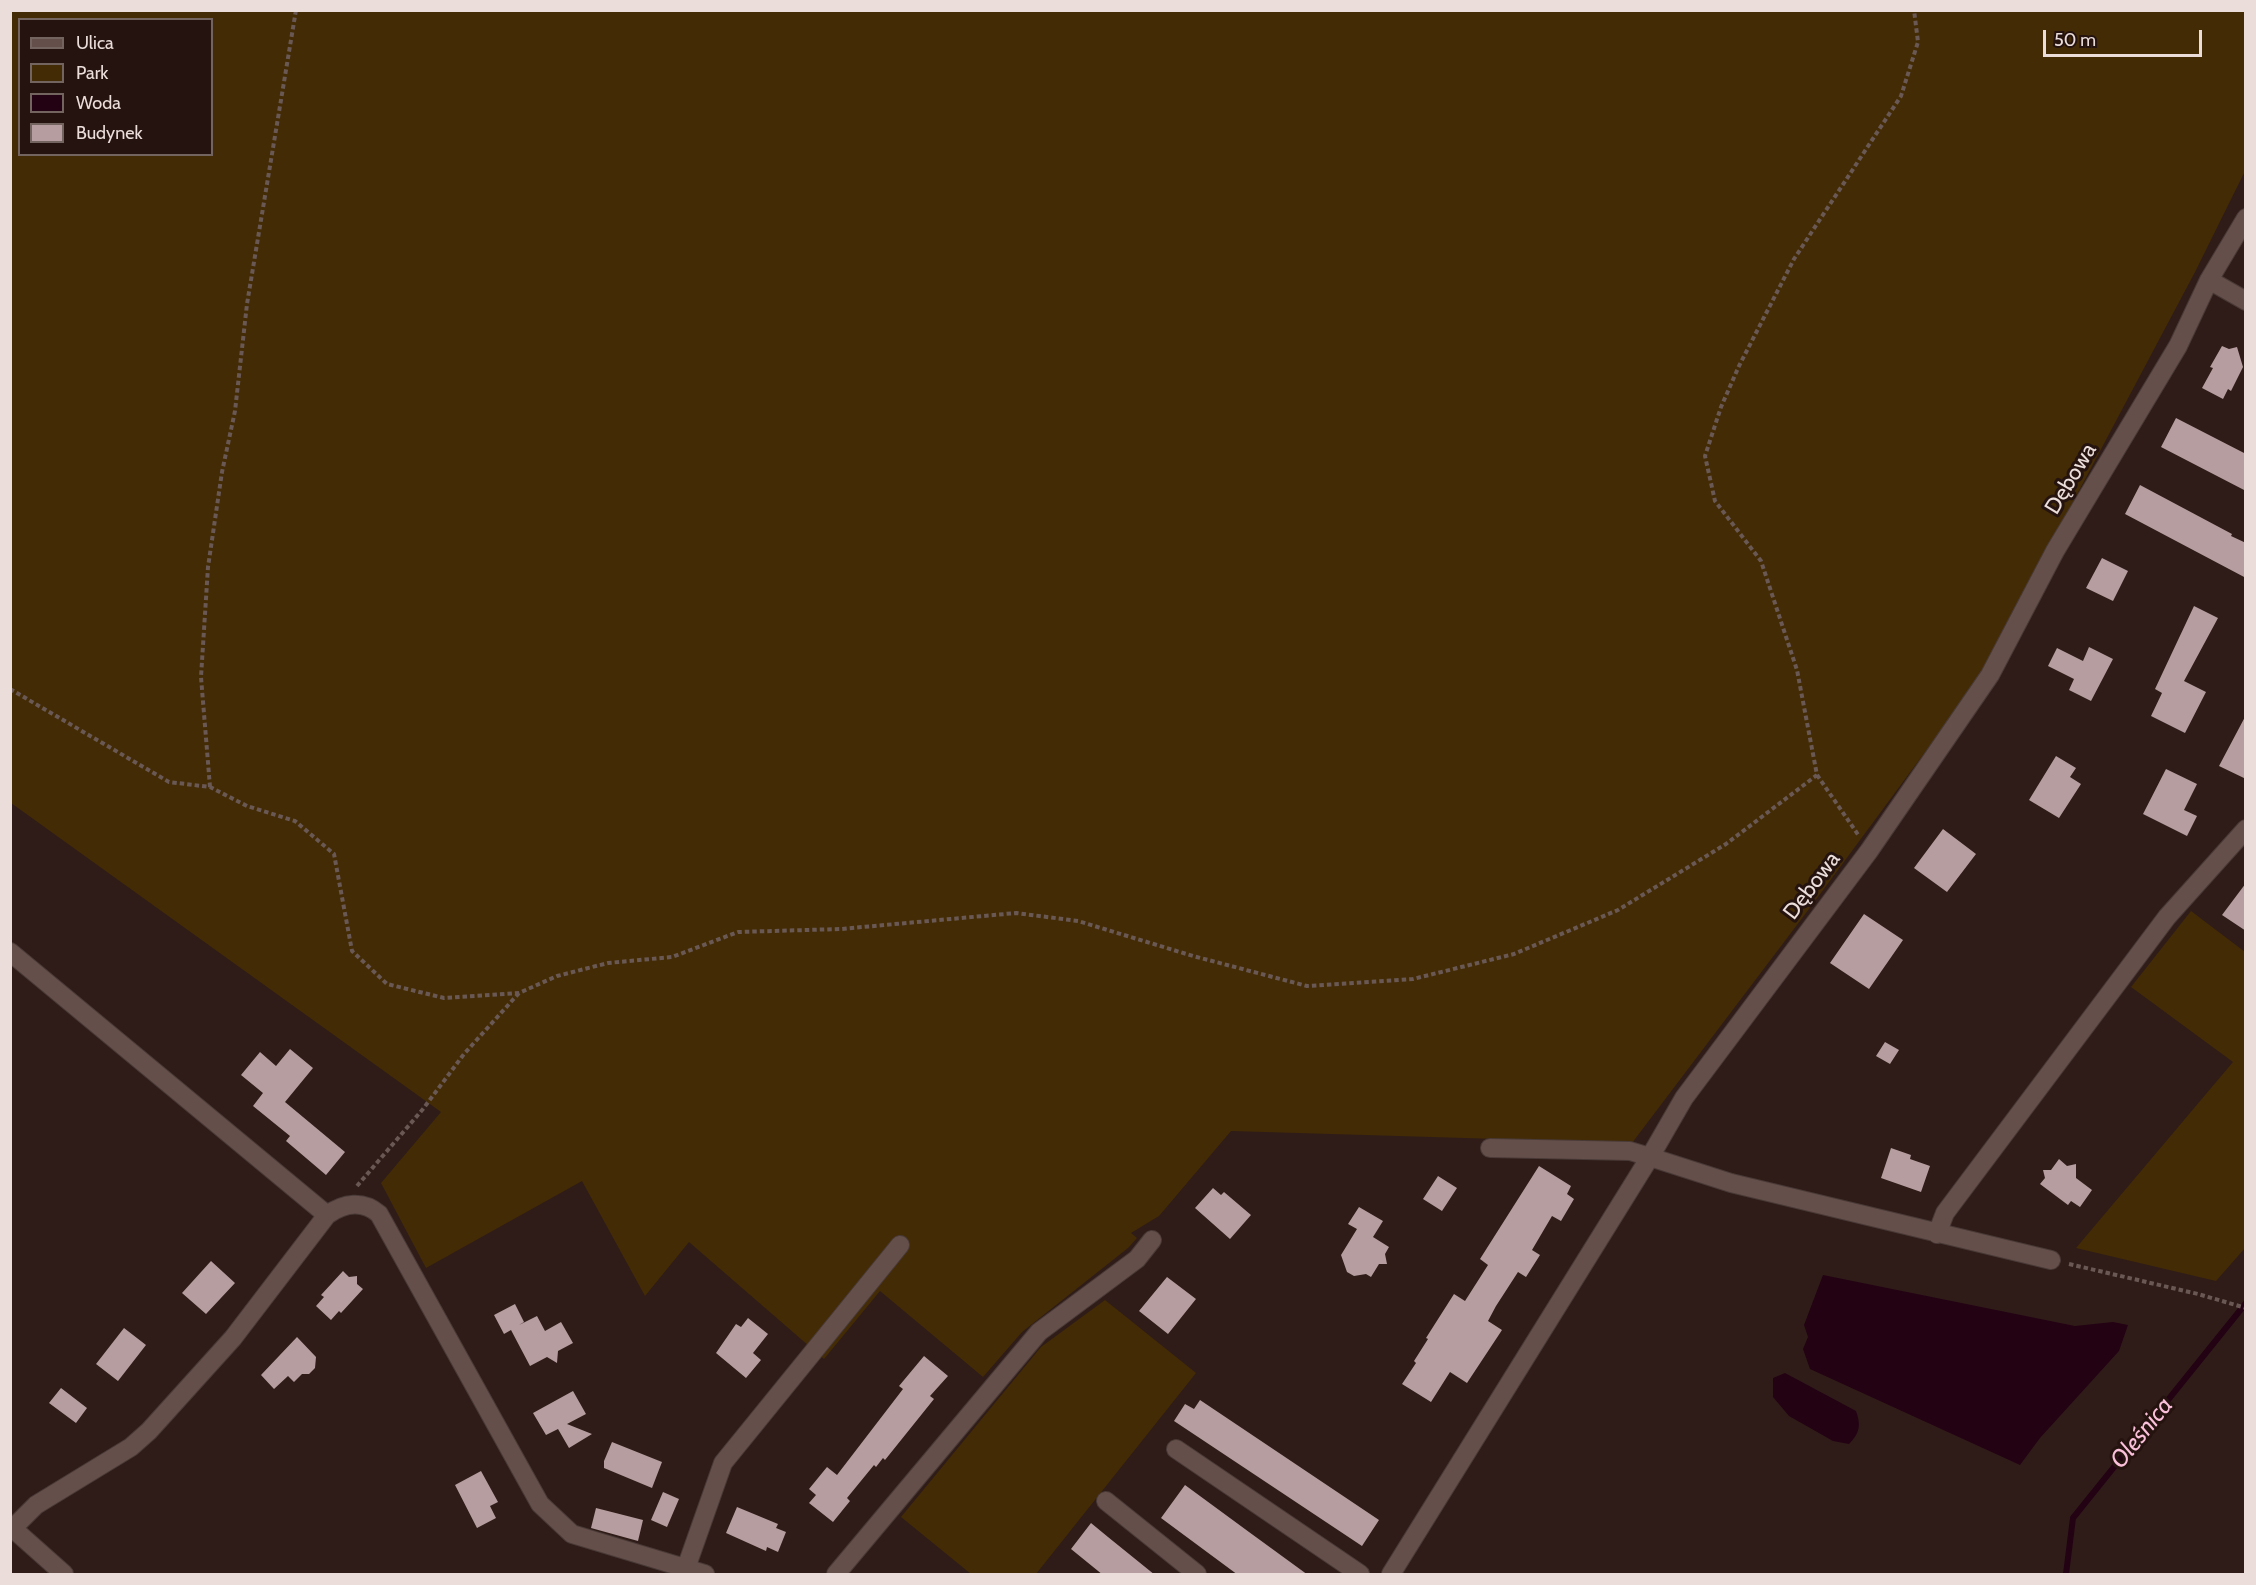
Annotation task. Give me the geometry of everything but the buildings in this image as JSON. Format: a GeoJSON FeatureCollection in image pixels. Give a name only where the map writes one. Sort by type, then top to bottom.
{"type":"FeatureCollection","features":[{"type":"Feature","properties":{"kind":"street","name":"Dębowa"},"geometry":{"type":"LineString","coordinates":[[1391,1575],[1650,1157],[1684,1098],[1869,850],[1990,675],[2055,551],[2178,346],[2209,280],[2246,218]]}},
{"type":"Feature","properties":{"kind":"street"},"geometry":{"type":"LineString","coordinates":[[2209,280],[2246,301]]}},
{"type":"Feature","properties":{"kind":"street"},"geometry":{"type":"LineString","coordinates":[[1937,1234],[1945,1213],[2167,916],[2246,828]]}},
{"type":"Feature","properties":{"kind":"street"},"geometry":{"type":"LineString","coordinates":[[10,952],[327,1215]]}},
{"type":"Feature","properties":{"kind":"street"},"geometry":{"type":"LineString","coordinates":[[1490,1148],[1630,1151],[1731,1183],[2051,1260]]}},
{"type":"Feature","properties":{"kind":"street"},"geometry":{"type":"LineString","coordinates":[[64,1575],[12,1527],[36,1505],[131,1447],[149,1431],[233,1338],[327,1215],[348,1205],[360,1204],[371,1207],[379,1214],[540,1504],[572,1534],[705,1575]]}},
{"type":"Feature","properties":{"kind":"street"},"geometry":{"type":"LineString","coordinates":[[836,1575],[1039,1332],[1137,1259],[1152,1240]]}},
{"type":"Feature","properties":{"kind":"street"},"geometry":{"type":"LineString","coordinates":[[686,1568],[723,1463],[900,1245]]}},
{"type":"Feature","properties":{"kind":"street"},"geometry":{"type":"LineString","coordinates":[[1176,1449],[1360,1575]]}},
{"type":"Feature","properties":{"kind":"street"},"geometry":{"type":"LineString","coordinates":[[1106,1502],[1197,1575]]}},
{"type":"Feature","properties":{"kind":"path"},"geometry":{"type":"LineString","coordinates":[[210,787],[201,677],[208,567],[222,472],[236,411],[247,304],[296,10]]}},
{"type":"Feature","properties":{"kind":"path"},"geometry":{"type":"LineString","coordinates":[[1869,850],[1816,775],[1797,670],[1761,561],[1715,501],[1705,456],[1725,397],[1794,259],[1901,96],[1918,42],[1914,10]]}},
{"type":"Feature","properties":{"kind":"path"},"geometry":{"type":"LineString","coordinates":[[10,689],[169,782],[210,787],[247,806],[296,821],[334,854],[352,951],[387,984],[444,998],[519,993],[557,976],[608,963],[672,957],[738,932],[841,930],[1016,913],[1078,921],[1193,957],[1307,986],[1413,980],[1514,954],[1618,910],[1726,844],[1816,775]]}},
{"type":"Feature","properties":{"kind":"path"},"geometry":{"type":"LineString","coordinates":[[348,1205],[353,1191],[423,1110],[464,1054],[519,993]]}},
{"type":"Feature","properties":{"kind":"path"},"geometry":{"type":"LineString","coordinates":[[2051,1260],[2198,1294],[2246,1308]]}},
{"type":"Feature","properties":{"kind":"green space"},"geometry":{"type":"Polygon","coordinates":[[[11,11],[2245,11],[2245,171],[2195,272],[1979,679],[1632,1143],[1231,1131],[1159,1216],[1131,1233],[1137,1238],[1128,1248],[1022,1332],[983,1377],[880,1291],[824,1359],[689,1242],[645,1296],[582,1181],[426,1268],[381,1183],[441,1112],[11,803],[11,11]]]}},
{"type":"Feature","properties":{"kind":"green space"},"geometry":{"type":"Polygon","coordinates":[[[2191,911],[2245,952],[2245,1248],[2216,1281],[2076,1248],[2233,1062],[2131,987],[2191,911]]]}},
{"type":"Feature","properties":{"kind":"green space"},"geometry":{"type":"Polygon","coordinates":[[[1105,1300],[1196,1373],[1036,1574],[971,1574],[901,1517],[1041,1347],[1105,1300]]]}},
{"type":"Feature","properties":{"kind":"water"},"geometry":{"type":"Polygon","coordinates":[[[1823,1275],[2075,1326],[2113,1322],[2128,1325],[2119,1351],[2040,1438],[2020,1465],[1810,1369],[1803,1349],[1808,1337],[1804,1325],[1823,1275]]]}},
{"type":"Feature","properties":{"kind":"water"},"geometry":{"type":"Polygon","coordinates":[[[1785,1373],[1856,1411],[1859,1421],[1858,1429],[1849,1444],[1833,1441],[1789,1416],[1773,1397],[1773,1378],[1785,1373]]]}},
{"type":"Feature","properties":{"kind":"waterway","name":"Oleśnica"},"geometry":{"type":"LineString","coordinates":[[2066,1574],[2073,1518],[2246,1303]]}}]}
